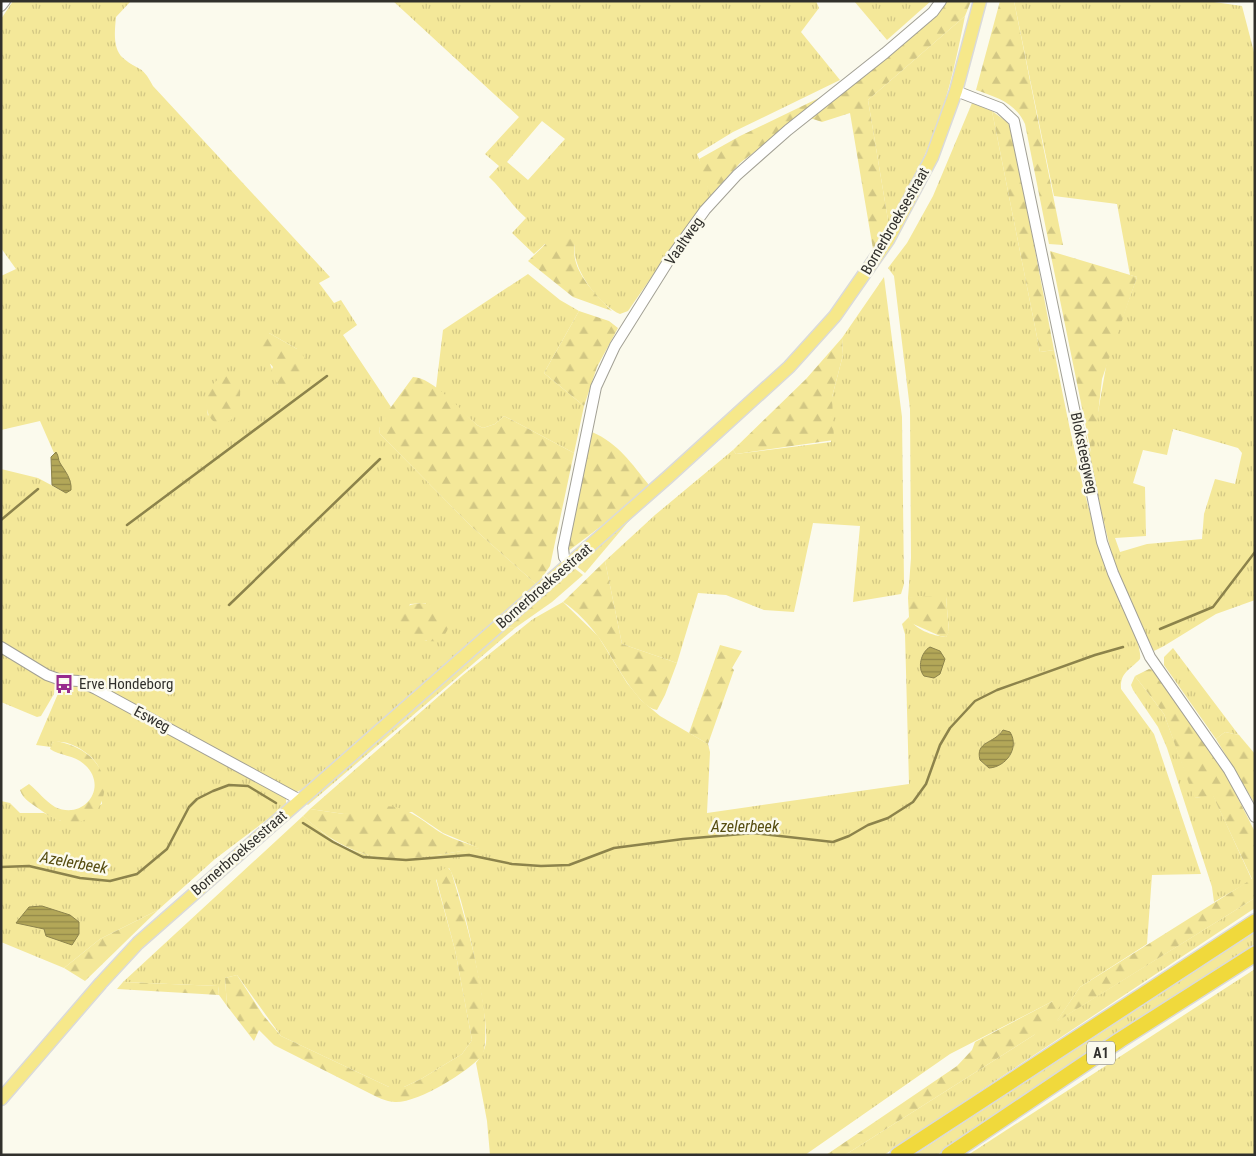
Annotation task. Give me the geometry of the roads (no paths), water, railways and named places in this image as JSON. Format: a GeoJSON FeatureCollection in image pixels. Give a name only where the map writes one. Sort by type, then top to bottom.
{"type":"FeatureCollection","features":[{"type":"Feature","properties":{"kind":"highway","name":"A1"},"geometry":{"type":"LineString","coordinates":[[898,1155],[1255,922]]}},
{"type":"Feature","properties":{"kind":"highway","name":"A1"},"geometry":{"type":"LineString","coordinates":[[949,1155],[1120,1040],[1255,954]]}},
{"type":"Feature","properties":{"kind":"main road","name":"Bornerbroeksestraat"},"geometry":{"type":"LineString","coordinates":[[1,1099],[100,983],[138,943],[569,564],[789,367],[835,316],[888,240],[932,158],[956,90],[980,1]]}},
{"type":"Feature","properties":{"kind":"street"},"geometry":{"type":"LineString","coordinates":[[1,6],[5,1]]}},
{"type":"Feature","properties":{"kind":"street","name":"Vaaltweg"},"geometry":{"type":"LineString","coordinates":[[569,564],[564,557],[563,548],[596,387],[615,346],[669,260],[705,210],[737,175],[788,130],[885,53],[933,12],[941,1]]}},
{"type":"Feature","properties":{"kind":"street","name":"Bloksteegweg"},"geometry":{"type":"LineString","coordinates":[[956,90],[1000,108],[1014,121],[1102,542],[1112,573],[1150,657],[1229,770],[1255,817]]}},
{"type":"Feature","properties":{"kind":"street","name":"Esweg"},"geometry":{"type":"LineString","coordinates":[[1,647],[46,675],[61,680],[79,681],[96,689],[300,800]]}},
{"type":"Feature","properties":{"kind":"waterway"},"geometry":{"type":"LineString","coordinates":[[127,525],[327,376]]}},
{"type":"Feature","properties":{"kind":"waterway"},"geometry":{"type":"LineString","coordinates":[[229,605],[380,459]]}},
{"type":"Feature","properties":{"kind":"waterway"},"geometry":{"type":"LineString","coordinates":[[1,520],[38,489]]}},
{"type":"Feature","properties":{"kind":"waterway","name":"Azelerbeek"},"geometry":{"type":"LineString","coordinates":[[1160,629],[1213,607],[1255,552]]}},
{"type":"Feature","properties":{"kind":"waterway","name":"Azelerbeek"},"geometry":{"type":"LineString","coordinates":[[303,823],[333,842],[363,857],[406,860],[469,855],[512,864],[541,866],[569,865],[614,848],[683,839],[754,833],[833,842],[849,836],[868,825],[888,818],[913,802],[926,784],[940,745],[950,728],[975,701],[997,690],[1123,647]]}},
{"type":"Feature","properties":{"kind":"waterway","name":"Azelerbeek"},"geometry":{"type":"LineString","coordinates":[[1,867],[29,866],[80,878],[110,881],[137,874],[167,849],[189,807],[197,799],[213,791],[229,785],[248,786],[276,803]]}},
{"type":"Feature","properties":{"kind":"place","name":"Erve Hondeborg"},"geometry":{"type":"Point","coordinates":[64,684]}}]}
